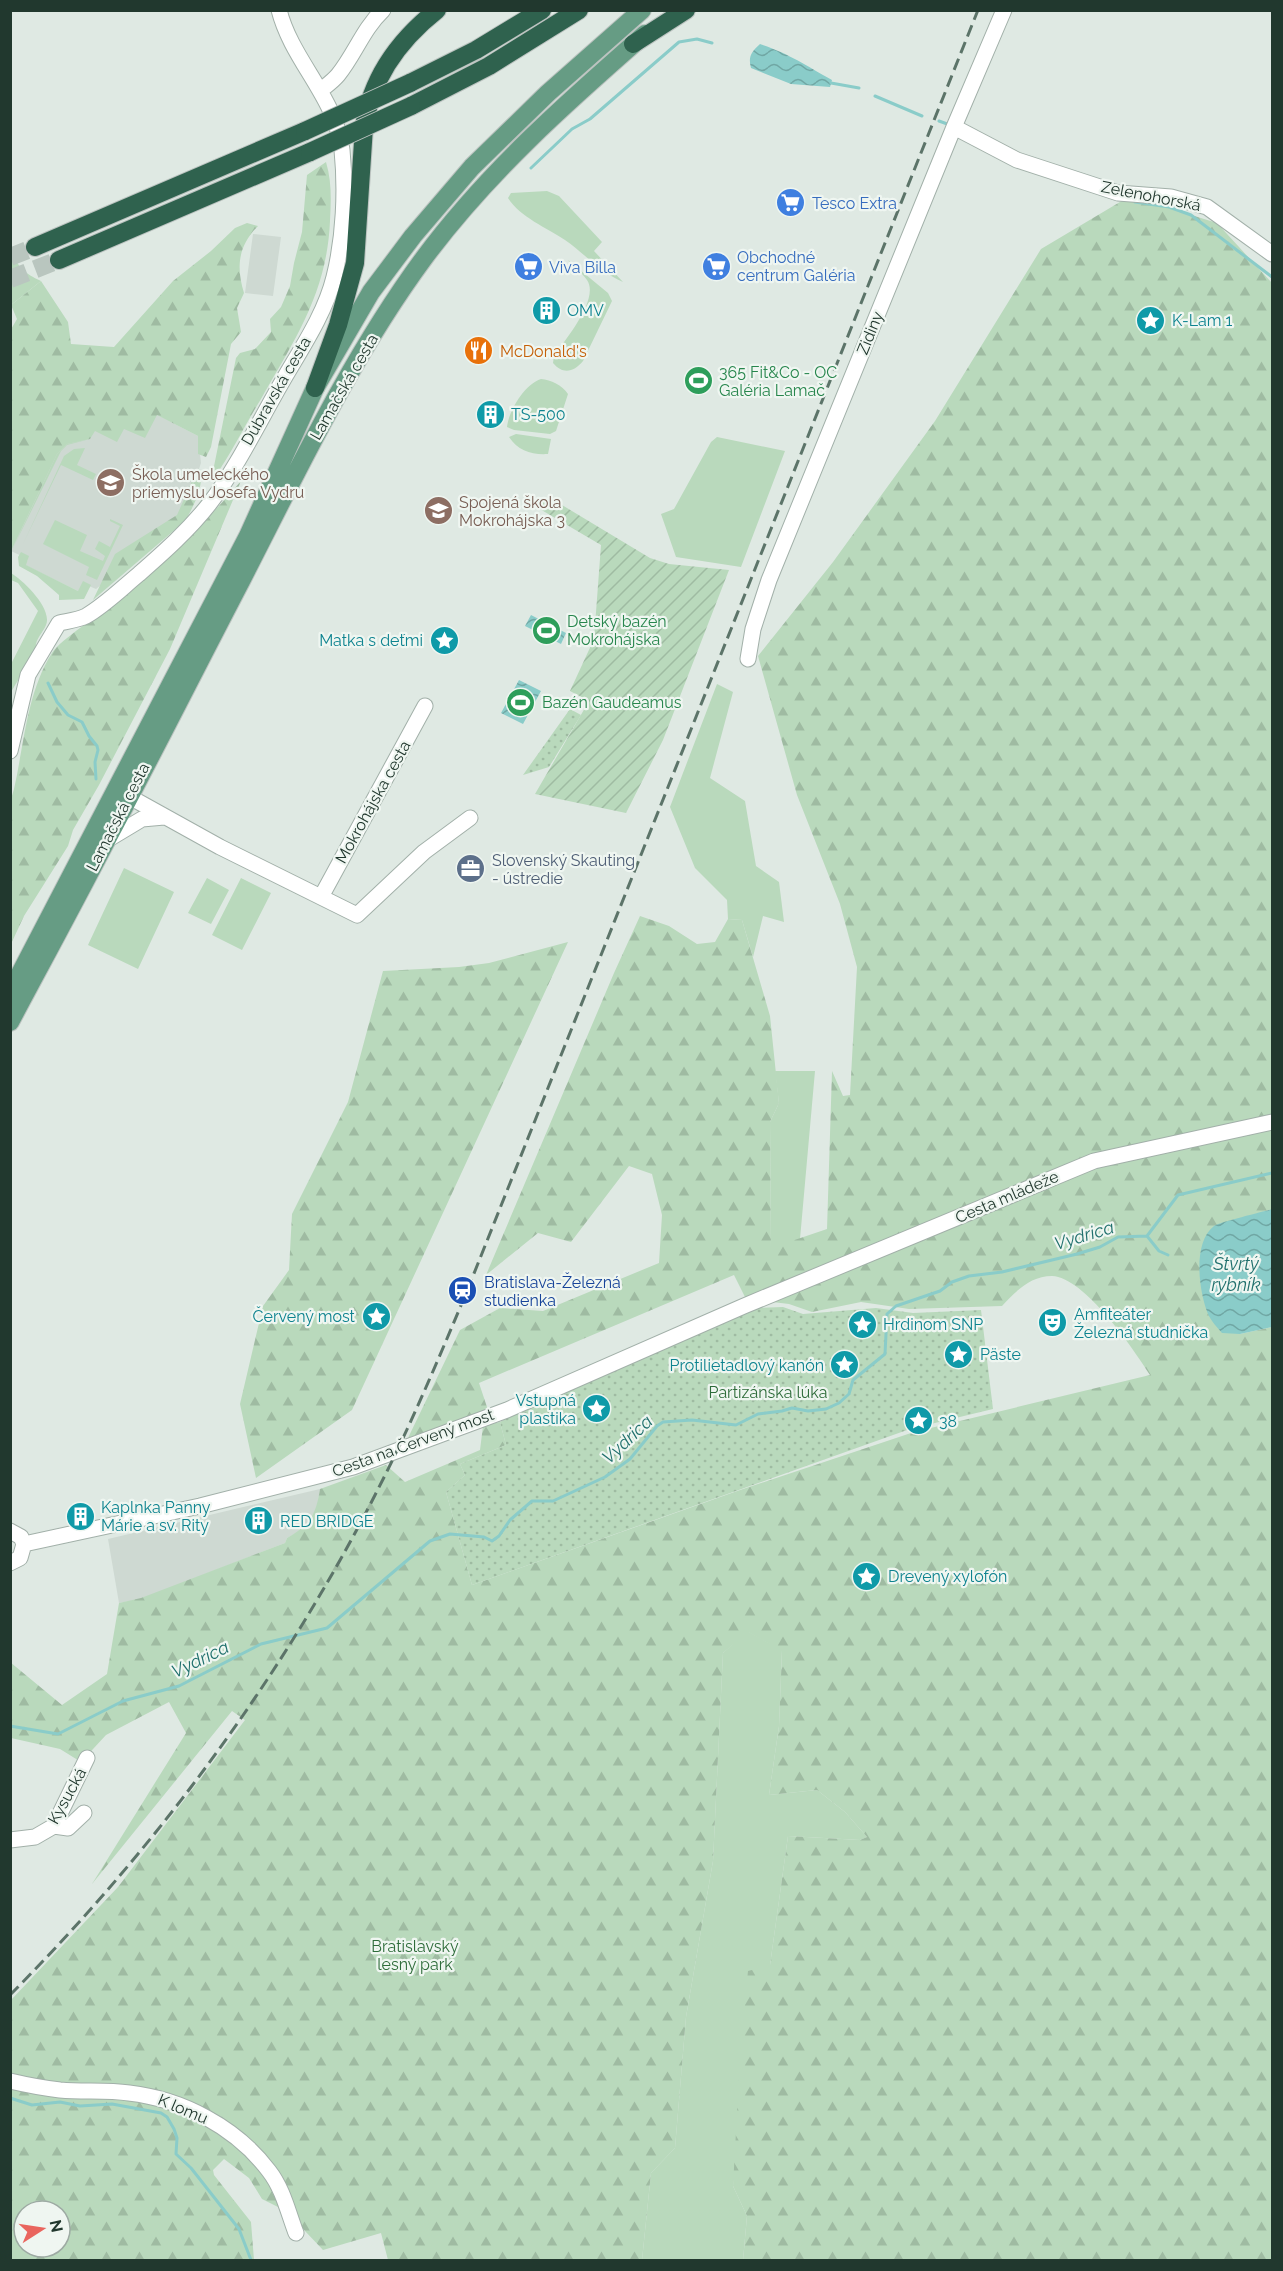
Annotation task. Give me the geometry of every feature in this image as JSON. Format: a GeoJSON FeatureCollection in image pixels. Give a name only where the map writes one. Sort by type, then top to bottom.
{"type":"FeatureCollection","features":[{"type":"Feature","properties":{"kind":"highway"},"geometry":{"type":"LineString","coordinates":[[315,388],[338,325],[355,263],[362,149],[368,105],[394,52],[436,10]]}},
{"type":"Feature","properties":{"kind":"highway"},"geometry":{"type":"LineString","coordinates":[[35,247],[410,84],[465,56],[542,10]]}},
{"type":"Feature","properties":{"kind":"highway"},"geometry":{"type":"LineString","coordinates":[[59,260],[411,106],[497,62],[579,10]]}},
{"type":"Feature","properties":{"kind":"highway"},"geometry":{"type":"LineString","coordinates":[[633,44],[686,10]]}},
{"type":"Feature","properties":{"kind":"main road","name":"Lamačská cesta"},"geometry":{"type":"LineString","coordinates":[[10,1022],[108,840],[120,796],[248,536],[315,388],[371,292],[445,196],[472,166],[526,114],[642,10]]}},
{"type":"Feature","properties":{"kind":"main road","name":"Lamačská cesta"},"geometry":{"type":"LineString","coordinates":[[10,993],[358,358],[424,258],[474,197],[530,137],[671,10]]}},
{"type":"Feature","properties":{"kind":"street","name":"Dúbravská cesta"},"geometry":{"type":"LineString","coordinates":[[10,751],[28,675],[60,623],[84,616],[100,606],[176,541],[201,515],[235,463],[324,304],[334,278],[339,250],[343,175],[339,133],[333,115],[283,27],[279,10]]}},
{"type":"Feature","properties":{"kind":"street"},"geometry":{"type":"LineString","coordinates":[[320,91],[337,77],[349,60],[359,39],[383,10]]}},
{"type":"Feature","properties":{"kind":"street","name":"Zidiny"},"geometry":{"type":"LineString","coordinates":[[748,659],[753,629],[769,580],[1004,10]]}},
{"type":"Feature","properties":{"kind":"street","name":"Zelenohorská"},"geometry":{"type":"LineString","coordinates":[[954,127],[1017,160],[1118,193],[1171,197],[1207,207],[1272,254]]}},
{"type":"Feature","properties":{"kind":"street","name":"Mokrohájska cesta"},"geometry":{"type":"LineString","coordinates":[[321,897],[425,706]]}},
{"type":"Feature","properties":{"kind":"street"},"geometry":{"type":"LineString","coordinates":[[120,796],[357,915],[424,852],[470,818]]}},
{"type":"Feature","properties":{"kind":"street"},"geometry":{"type":"LineString","coordinates":[[108,840],[142,819],[158,816],[166,818]]}},
{"type":"Feature","properties":{"kind":"street","name":"Cesta mládeže"},"geometry":{"type":"LineString","coordinates":[[751,1303],[1094,1161],[1272,1122]]}},
{"type":"Feature","properties":{"kind":"street","name":"Cesta na Červený most"},"geometry":{"type":"LineString","coordinates":[[24,1544],[178,1511],[353,1467],[507,1410],[751,1303]]}},
{"type":"Feature","properties":{"kind":"street"},"geometry":{"type":"LineString","coordinates":[[10,1531],[18,1534],[24,1544],[20,1557],[10,1563]]}},
{"type":"Feature","properties":{"kind":"street","name":"Kysucká"},"geometry":{"type":"LineString","coordinates":[[10,1840],[35,1837],[54,1826],[87,1758]]}},
{"type":"Feature","properties":{"kind":"street"},"geometry":{"type":"LineString","coordinates":[[54,1826],[68,1828],[84,1813]]}},
{"type":"Feature","properties":{"kind":"street","name":"K lomu"},"geometry":{"type":"LineString","coordinates":[[10,2081],[61,2090],[126,2092],[154,2096],[172,2101],[199,2114],[224,2128],[246,2145],[269,2171],[280,2190],[296,2233]]}},
{"type":"Feature","properties":{"kind":"shaded area"},"geometry":{"type":"Polygon","coordinates":[[[253,234],[281,237],[273,296],[245,293],[253,234]]]}},
{"type":"Feature","properties":{"kind":"shaded area","name":"Škola umeleckého priemyslu Josefa Vydru"},"geometry":{"type":"Polygon","coordinates":[[[148,410],[198,436],[201,463],[183,517],[96,589],[89,586],[78,591],[25,565],[28,559],[11,551],[11,521],[50,443],[148,410]]]}},
{"type":"Feature","properties":{"kind":"shaded area"},"geometry":{"type":"Polygon","coordinates":[[[320,1489],[317,1509],[302,1530],[287,1538],[285,1543],[141,1599],[119,1603],[108,1539],[320,1489]]]}},
{"type":"Feature","properties":{"kind":"green space"},"geometry":{"type":"Polygon","coordinates":[[[326,162],[330,184],[330,221],[328,247],[316,293],[286,356],[214,478],[212,476],[236,358],[240,353],[255,349],[271,332],[270,319],[281,307],[290,286],[302,232],[307,175],[326,162]]]}},
{"type":"Feature","properties":{"kind":"green space"},"geometry":{"type":"Polygon","coordinates":[[[547,191],[559,196],[602,242],[594,251],[623,282],[600,268],[565,240],[519,211],[508,198],[511,193],[547,191]]]}},
{"type":"Feature","properties":{"kind":"green space","name":"Bratislavský lesný park"},"geometry":{"type":"Polygon","coordinates":[[[1130,196],[1217,223],[1272,283],[1272,1209],[1250,1216],[1240,1334],[1272,1327],[1272,2260],[743,2260],[747,2216],[733,2186],[741,2041],[748,1971],[770,1965],[788,1836],[860,1840],[867,1837],[845,1812],[817,1790],[769,1795],[779,1726],[782,1651],[748,1632],[723,1653],[713,1861],[686,2017],[675,2148],[651,2173],[642,2260],[388,2260],[381,2233],[323,2250],[286,2211],[262,2199],[249,2178],[224,2159],[213,2170],[214,2175],[251,2222],[254,2260],[11,2260],[11,2000],[118,1887],[245,1720],[232,1711],[92,1884],[186,1733],[169,1702],[106,1735],[81,1762],[60,1749],[11,1738],[10,1662],[62,1705],[107,1674],[119,1603],[141,1598],[285,1543],[287,1538],[301,1529],[311,1518],[320,1489],[386,1465],[405,1482],[480,1450],[483,1426],[500,1422],[506,1445],[460,1464],[465,1475],[446,1492],[472,1585],[740,1490],[914,1432],[1150,1375],[1107,1316],[1093,1301],[1065,1279],[1052,1276],[1030,1282],[1002,1306],[909,1309],[861,1302],[812,1312],[789,1304],[746,1299],[734,1275],[479,1383],[488,1410],[408,1438],[460,1330],[500,1308],[543,1311],[659,1263],[662,1215],[652,1174],[629,1166],[571,1242],[538,1233],[486,1275],[640,916],[669,926],[697,944],[715,942],[728,919],[742,920],[770,1016],[779,1103],[770,1122],[771,1248],[827,1229],[832,1071],[843,1096],[850,1095],[857,967],[840,904],[797,795],[758,656],[833,562],[935,421],[1041,249],[1130,196]]]}},
{"type":"Feature","properties":{"kind":"green space"},"geometry":{"type":"Polygon","coordinates":[[[247,223],[258,226],[246,241],[240,257],[241,283],[244,293],[237,308],[241,332],[231,344],[211,447],[206,457],[198,454],[198,436],[157,415],[145,438],[124,429],[117,442],[95,431],[90,439],[67,444],[57,454],[11,551],[10,331],[17,319],[11,305],[41,281],[68,322],[71,344],[114,347],[173,281],[211,251],[235,228],[247,223]]]}},
{"type":"Feature","properties":{"kind":"green space"},"geometry":{"type":"Polygon","coordinates":[[[10,248],[21,268],[41,281],[11,305],[10,248]]]}},
{"type":"Feature","properties":{"kind":"green space"},"geometry":{"type":"Polygon","coordinates":[[[568,260],[608,293],[612,301],[583,361],[576,368],[565,371],[553,363],[554,356],[580,319],[589,298],[590,288],[585,277],[568,260]]]}},
{"type":"Feature","properties":{"kind":"green space"},"geometry":{"type":"Polygon","coordinates":[[[541,379],[549,380],[563,388],[568,394],[556,431],[550,434],[514,430],[507,427],[519,398],[529,386],[541,379]]]}},
{"type":"Feature","properties":{"kind":"green space"},"geometry":{"type":"Polygon","coordinates":[[[516,434],[551,439],[548,454],[536,454],[521,449],[509,437],[516,434]]]}},
{"type":"Feature","properties":{"kind":"green space"},"geometry":{"type":"Polygon","coordinates":[[[717,437],[785,451],[741,567],[676,557],[661,514],[674,509],[711,442],[717,437]]]}},
{"type":"Feature","properties":{"kind":"green space"},"geometry":{"type":"Polygon","coordinates":[[[90,439],[67,445],[61,451],[11,552],[57,454],[67,444],[90,439]]]}},
{"type":"Feature","properties":{"kind":"green space"},"geometry":{"type":"Polygon","coordinates":[[[85,448],[77,465],[96,474],[93,480],[61,465],[23,544],[64,456],[74,449],[85,448]]]}},
{"type":"Feature","properties":{"kind":"green space"},"geometry":{"type":"Polygon","coordinates":[[[200,469],[200,489],[185,521],[93,600],[115,554],[177,515],[197,470],[200,469]]]}},
{"type":"Feature","properties":{"kind":"green space"},"geometry":{"type":"Polygon","coordinates":[[[241,481],[170,649],[73,830],[68,846],[24,916],[11,944],[11,799],[27,719],[44,668],[57,647],[116,602],[165,559],[212,514],[241,481]]]}},
{"type":"Feature","properties":{"kind":"green space"},"geometry":{"type":"Polygon","coordinates":[[[537,498],[552,499],[650,558],[669,564],[729,570],[663,740],[626,813],[535,794],[589,701],[570,691],[594,639],[601,545],[533,505],[537,498]]]}},
{"type":"Feature","properties":{"kind":"green space"},"geometry":{"type":"Polygon","coordinates":[[[110,519],[123,525],[97,580],[86,575],[89,567],[43,544],[55,520],[87,535],[80,551],[103,561],[105,556],[95,549],[99,541],[110,547],[120,526],[110,519]]]}},
{"type":"Feature","properties":{"kind":"green space"},"geometry":{"type":"Polygon","coordinates":[[[21,552],[29,556],[26,565],[78,591],[83,581],[91,585],[84,599],[59,600],[59,595],[37,576],[19,566],[18,557],[21,552]]]}},
{"type":"Feature","properties":{"kind":"green space"},"geometry":{"type":"Polygon","coordinates":[[[11,573],[36,596],[47,618],[46,625],[36,643],[36,650],[11,692],[10,666],[38,611],[18,583],[11,580],[11,573]]]}},
{"type":"Feature","properties":{"kind":"green space"},"geometry":{"type":"Polygon","coordinates":[[[717,684],[733,692],[710,778],[745,801],[756,866],[779,882],[784,922],[763,916],[753,957],[742,920],[728,919],[727,900],[695,868],[670,807],[717,684]]]}},
{"type":"Feature","properties":{"kind":"green space"},"geometry":{"type":"Polygon","coordinates":[[[570,709],[581,715],[549,767],[523,775],[570,709]]]}},
{"type":"Feature","properties":{"kind":"green space"},"geometry":{"type":"Polygon","coordinates":[[[124,868],[174,892],[138,969],[88,945],[124,868]]]}},
{"type":"Feature","properties":{"kind":"green space"},"geometry":{"type":"Polygon","coordinates":[[[207,878],[229,890],[211,924],[188,913],[207,878]]]}},
{"type":"Feature","properties":{"kind":"green space"},"geometry":{"type":"Polygon","coordinates":[[[241,878],[271,893],[242,950],[212,935],[241,878]]]}},
{"type":"Feature","properties":{"kind":"green space"},"geometry":{"type":"Polygon","coordinates":[[[568,942],[352,1410],[256,1478],[240,1404],[263,1306],[289,1270],[292,1214],[348,1102],[383,971],[489,963],[568,942]]]}},
{"type":"Feature","properties":{"kind":"green space"},"geometry":{"type":"Polygon","coordinates":[[[775,1071],[815,1071],[800,1239],[771,1249],[770,1122],[779,1103],[775,1071]]]}},
{"type":"Feature","properties":{"kind":"green space","name":"Partizánska lúka"},"geometry":{"type":"Polygon","coordinates":[[[783,1307],[803,1314],[876,1308],[913,1313],[981,1310],[993,1409],[910,1429],[472,1585],[446,1492],[465,1475],[460,1464],[506,1445],[500,1422],[538,1401],[753,1308],[783,1307]]]}},
{"type":"Feature","properties":{"kind":"green space"},"geometry":{"type":"Polygon","coordinates":[[[747,1631],[782,1650],[779,1726],[769,1795],[817,1790],[845,1812],[867,1837],[860,1840],[788,1836],[770,1965],[733,2186],[747,2216],[743,2260],[642,2260],[651,2173],[675,2148],[686,2017],[713,1861],[723,1653],[747,1631]]]}},
{"type":"Feature","properties":{"kind":"water"},"geometry":{"type":"Polygon","coordinates":[[[760,44],[789,56],[832,80],[830,87],[791,84],[751,68],[751,55],[760,44]]]}},
{"type":"Feature","properties":{"kind":"water","name":"Detský bazén Mokrohájska"},"geometry":{"type":"Polygon","coordinates":[[[531,615],[566,633],[561,644],[525,626],[531,615]]]}},
{"type":"Feature","properties":{"kind":"water","name":"Bazén Gaudeamus"},"geometry":{"type":"Polygon","coordinates":[[[519,680],[541,691],[523,724],[501,713],[519,680]]]}},
{"type":"Feature","properties":{"kind":"water","name":"Štvrtý rybník"},"geometry":{"type":"Polygon","coordinates":[[[1272,1209],[1272,1327],[1240,1334],[1222,1333],[1209,1317],[1200,1281],[1200,1256],[1207,1234],[1214,1226],[1224,1222],[1272,1209]]]}},
{"type":"Feature","properties":{"kind":"waterway"},"geometry":{"type":"LineString","coordinates":[[531,168],[572,129],[590,119],[679,42],[697,39],[712,43]]}},
{"type":"Feature","properties":{"kind":"waterway"},"geometry":{"type":"LineString","coordinates":[[831,83],[859,88]]}},
{"type":"Feature","properties":{"kind":"waterway"},"geometry":{"type":"LineString","coordinates":[[875,96],[922,116]]}},
{"type":"Feature","properties":{"kind":"waterway"},"geometry":{"type":"LineString","coordinates":[[939,121],[950,125]]}},
{"type":"Feature","properties":{"kind":"waterway"},"geometry":{"type":"LineString","coordinates":[[1135,202],[1169,207],[1191,215],[1272,277]]}},
{"type":"Feature","properties":{"kind":"waterway"},"geometry":{"type":"LineString","coordinates":[[48,683],[57,702],[68,715],[82,722],[97,746],[96,779]]}},
{"type":"Feature","properties":{"kind":"waterway","name":"Vydrica"},"geometry":{"type":"LineString","coordinates":[[10,1726],[58,1734],[123,1701],[179,1686],[261,1644],[327,1628],[430,1541],[450,1534],[484,1537],[492,1541],[499,1536],[510,1520],[532,1501],[553,1501],[605,1477],[630,1459],[657,1426],[663,1422],[692,1420],[736,1425],[758,1414],[792,1408],[808,1411],[826,1409],[839,1403],[849,1394],[853,1380],[885,1354],[887,1314],[896,1306],[940,1291],[952,1282],[969,1276],[1002,1272],[1077,1254],[1100,1247],[1118,1237],[1147,1236],[1178,1195],[1272,1173]]}},
{"type":"Feature","properties":{"kind":"waterway"},"geometry":{"type":"LineString","coordinates":[[1147,1236],[1159,1251],[1168,1255]]}},
{"type":"Feature","properties":{"kind":"waterway"},"geometry":{"type":"LineString","coordinates":[[10,2098],[32,2105],[60,2102],[80,2106],[112,2104],[161,2113],[167,2117],[177,2138],[176,2154],[191,2168],[239,2229],[251,2260]]}},
{"type":"Feature","properties":{"kind":"tunnel"},"geometry":{"type":"LineString","coordinates":[[10,257],[35,247]]}},
{"type":"Feature","properties":{"kind":"tunnel"},"geometry":{"type":"LineString","coordinates":[[10,279],[59,260]]}},
{"type":"Feature","properties":{"kind":"railway"},"geometry":{"type":"LineString","coordinates":[[10,1995],[122,1873],[224,1742],[271,1674],[315,1603],[394,1457],[467,1291],[978,10]]}},
{"type":"Feature","properties":{"kind":"place","name":"Tesco Extra"},"geometry":{"type":"Point","coordinates":[791,203]}},
{"type":"Feature","properties":{"kind":"place","name":"Obchodné centrum Galéria"},"geometry":{"type":"Point","coordinates":[716,266]}},
{"type":"Feature","properties":{"kind":"place","name":"Viva Billa"},"geometry":{"type":"Point","coordinates":[528,267]}},
{"type":"Feature","properties":{"kind":"place","name":"OMV"},"geometry":{"type":"Point","coordinates":[546,310]}},
{"type":"Feature","properties":{"kind":"place","name":"K-Lam 1"},"geometry":{"type":"Point","coordinates":[1151,320]}},
{"type":"Feature","properties":{"kind":"place","name":"McDonald's"},"geometry":{"type":"Point","coordinates":[479,351]}},
{"type":"Feature","properties":{"kind":"place","name":"365 Fit&Co - OC Galéria Lamač"},"geometry":{"type":"Point","coordinates":[698,381]}},
{"type":"Feature","properties":{"kind":"place","name":"TS-500"},"geometry":{"type":"Point","coordinates":[490,414]}},
{"type":"Feature","properties":{"kind":"place","name":"Škola umeleckého priemyslu Josefa Vydru"},"geometry":{"type":"Point","coordinates":[111,483]}},
{"type":"Feature","properties":{"kind":"place","name":"Spojená škola Mokrohájska 3"},"geometry":{"type":"Point","coordinates":[438,511]}},
{"type":"Feature","properties":{"kind":"place","name":"Detský bazén Mokrohájska"},"geometry":{"type":"Point","coordinates":[546,630]}},
{"type":"Feature","properties":{"kind":"place","name":"Matka s deťmi"},"geometry":{"type":"Point","coordinates":[444,640]}},
{"type":"Feature","properties":{"kind":"place","name":"Bazén Gaudeamus"},"geometry":{"type":"Point","coordinates":[521,702]}},
{"type":"Feature","properties":{"kind":"place","name":"Slovenský Skauting - ústredie"},"geometry":{"type":"Point","coordinates":[471,869]}},
{"type":"Feature","properties":{"kind":"place","name":"Bratislava-Železná studienka"},"geometry":{"type":"Point","coordinates":[463,1291]}},
{"type":"Feature","properties":{"kind":"place","name":"Červený most"},"geometry":{"type":"Point","coordinates":[376,1316]}},
{"type":"Feature","properties":{"kind":"place","name":"Amfiteáter Železná studnička"},"geometry":{"type":"Point","coordinates":[1053,1323]}},
{"type":"Feature","properties":{"kind":"place","name":"Hrdinom SNP"},"geometry":{"type":"Point","coordinates":[862,1324]}},
{"type":"Feature","properties":{"kind":"place","name":"Päste"},"geometry":{"type":"Point","coordinates":[959,1354]}},
{"type":"Feature","properties":{"kind":"place","name":"Protilietadlový kanón"},"geometry":{"type":"Point","coordinates":[845,1365]}},
{"type":"Feature","properties":{"kind":"place","name":"Vstupná plastika"},"geometry":{"type":"Point","coordinates":[597,1409]}},
{"type":"Feature","properties":{"kind":"place","name":"38"},"geometry":{"type":"Point","coordinates":[918,1421]}},
{"type":"Feature","properties":{"kind":"place","name":"Kaplnka Panny Márie a sv. Rity"},"geometry":{"type":"Point","coordinates":[80,1516]}},
{"type":"Feature","properties":{"kind":"place","name":"RED BRIDGE"},"geometry":{"type":"Point","coordinates":[259,1521]}},
{"type":"Feature","properties":{"kind":"place","name":"Drevený xylofón"},"geometry":{"type":"Point","coordinates":[867,1576]}}]}
